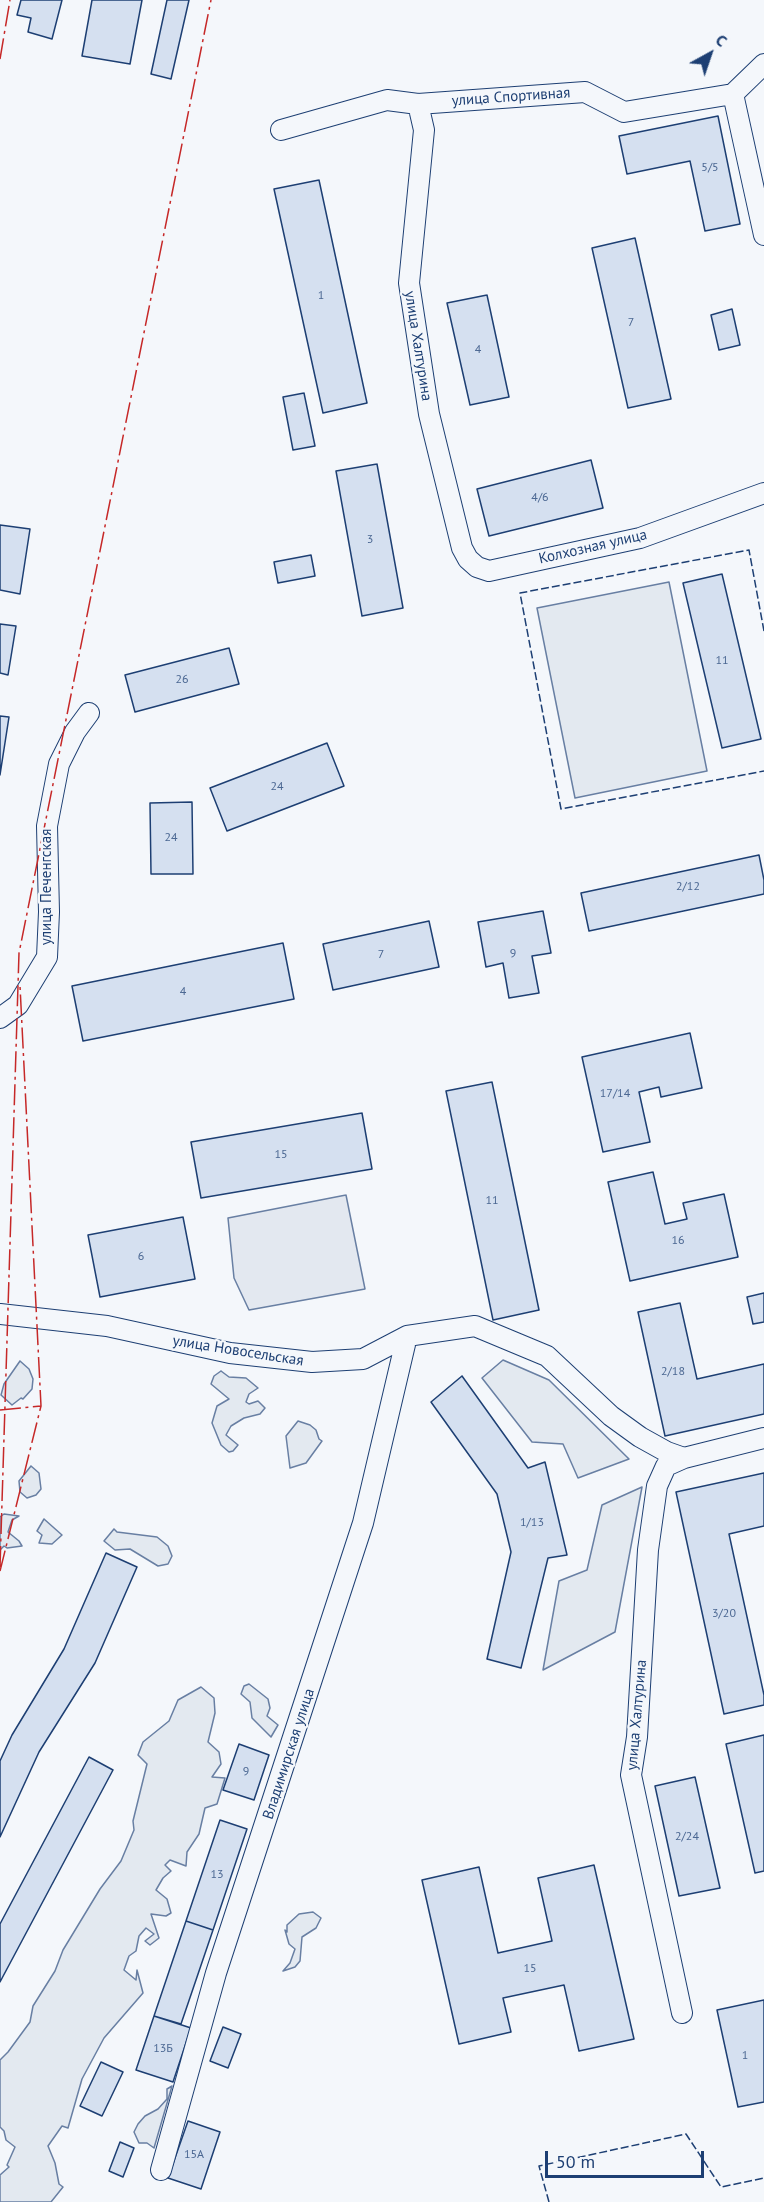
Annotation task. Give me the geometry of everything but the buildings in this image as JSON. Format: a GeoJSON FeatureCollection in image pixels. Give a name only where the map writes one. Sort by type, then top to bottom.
{"type":"FeatureCollection","features":[{"type":"Feature","properties":{"kind":"street"},"geometry":{"type":"LineString","coordinates":[[764,64],[733,94],[764,235]]}},
{"type":"Feature","properties":{"kind":"street","name":"улица Спортивная"},"geometry":{"type":"LineString","coordinates":[[281,130],[387,100],[418,104],[585,92],[624,112],[733,94]]}},
{"type":"Feature","properties":{"kind":"street","name":"улица Халтурина"},"geometry":{"type":"LineString","coordinates":[[418,104],[424,130],[409,283],[429,414],[462,548]]}},
{"type":"Feature","properties":{"kind":"street","name":"Колхозная улица"},"geometry":{"type":"LineString","coordinates":[[462,548],[468,559],[477,567],[489,571],[640,538],[764,493]]}},
{"type":"Feature","properties":{"kind":"street","name":"улица Печенгская"},"geometry":{"type":"LineString","coordinates":[[0,1018],[18,1005],[47,957],[49,912],[47,826],[58,764],[75,732],[89,713]]}},
{"type":"Feature","properties":{"kind":"street","name":"улица Новосельская"},"geometry":{"type":"LineString","coordinates":[[0,1314],[107,1326],[230,1353],[312,1362],[363,1359],[407,1336],[475,1326],[546,1356],[611,1416],[640,1437],[667,1452],[684,1458]]}},
{"type":"Feature","properties":{"kind":"street","name":"Владимирская улица"},"geometry":{"type":"LineString","coordinates":[[161,2170],[216,1973],[363,1523],[407,1336]]}},
{"type":"Feature","properties":{"kind":"street"},"geometry":{"type":"LineString","coordinates":[[684,1458],[764,1438]]}},
{"type":"Feature","properties":{"kind":"street","name":"улица Халтурина"},"geometry":{"type":"LineString","coordinates":[[682,2013],[631,1775],[637,1737],[648,1550],[657,1486],[666,1466],[684,1458]]}},
{"type":"Feature","properties":{"kind":"shaded area"},"geometry":{"type":"Polygon","coordinates":[[[669,582],[707,771],[575,798],[537,608],[669,582]]]}},
{"type":"Feature","properties":{"kind":"shaded area"},"geometry":{"type":"Polygon","coordinates":[[[346,1195],[365,1289],[249,1310],[234,1278],[228,1218],[346,1195]]]}},
{"type":"Feature","properties":{"kind":"shaded area"},"geometry":{"type":"Polygon","coordinates":[[[503,1360],[549,1380],[629,1459],[578,1478],[563,1444],[532,1442],[482,1378],[503,1360]]]}},
{"type":"Feature","properties":{"kind":"shaded area"},"geometry":{"type":"Polygon","coordinates":[[[20,1361],[29,1369],[33,1379],[32,1389],[23,1399],[21,1398],[12,1405],[1,1395],[4,1384],[20,1361]]]}},
{"type":"Feature","properties":{"kind":"shaded area"},"geometry":{"type":"Polygon","coordinates":[[[221,1371],[229,1377],[246,1378],[258,1388],[249,1394],[246,1402],[249,1404],[258,1401],[265,1408],[260,1414],[244,1418],[231,1426],[226,1435],[238,1445],[229,1452],[221,1445],[212,1423],[217,1406],[229,1399],[211,1384],[214,1376],[221,1371]]]}},
{"type":"Feature","properties":{"kind":"shaded area"},"geometry":{"type":"Polygon","coordinates":[[[298,1421],[316,1430],[322,1441],[306,1463],[290,1468],[286,1436],[298,1421]]]}},
{"type":"Feature","properties":{"kind":"shaded area"},"geometry":{"type":"Polygon","coordinates":[[[31,1466],[39,1473],[41,1489],[36,1495],[27,1498],[20,1492],[19,1481],[31,1466]]]}},
{"type":"Feature","properties":{"kind":"shaded area"},"geometry":{"type":"Polygon","coordinates":[[[642,1487],[615,1632],[543,1670],[559,1581],[587,1570],[602,1505],[642,1487]]]}},
{"type":"Feature","properties":{"kind":"shaded area"},"geometry":{"type":"Polygon","coordinates":[[[4,1514],[19,1516],[12,1520],[8,1532],[22,1546],[7,1548],[4,1546],[0,1550],[0,1517],[4,1514]]]}},
{"type":"Feature","properties":{"kind":"shaded area"},"geometry":{"type":"Polygon","coordinates":[[[44,1519],[62,1535],[52,1544],[39,1543],[42,1535],[37,1531],[44,1519]]]}},
{"type":"Feature","properties":{"kind":"shaded area"},"geometry":{"type":"Polygon","coordinates":[[[114,1529],[117,1532],[157,1537],[168,1546],[172,1556],[168,1564],[158,1566],[130,1549],[115,1550],[104,1541],[114,1529]]]}},
{"type":"Feature","properties":{"kind":"shaded area"},"geometry":{"type":"Polygon","coordinates":[[[249,1684],[268,1699],[270,1708],[267,1716],[278,1725],[271,1737],[252,1718],[250,1702],[241,1694],[244,1686],[249,1684]]]}},
{"type":"Feature","properties":{"kind":"shaded area"},"geometry":{"type":"Polygon","coordinates":[[[201,1687],[214,1698],[215,1713],[208,1742],[219,1752],[221,1764],[212,1777],[225,1778],[217,1804],[205,1808],[199,1834],[187,1852],[186,1866],[170,1860],[165,1865],[171,1871],[163,1878],[156,1890],[167,1899],[171,1913],[166,1916],[151,1914],[159,1938],[150,1945],[145,1941],[154,1934],[146,1928],[139,1936],[136,1951],[129,1956],[124,1970],[136,1980],[137,1970],[143,1993],[104,2038],[82,2079],[68,2128],[62,2126],[48,2146],[55,2163],[59,2184],[63,2187],[51,2202],[0,2202],[0,2175],[9,2167],[7,2165],[15,2147],[6,2140],[4,2131],[0,2127],[0,2060],[30,2022],[33,2006],[55,1971],[63,1950],[100,1889],[121,1861],[134,1830],[133,1821],[147,1764],[138,1755],[143,1742],[169,1721],[178,1700],[201,1687]]]}},
{"type":"Feature","properties":{"kind":"shaded area"},"geometry":{"type":"Polygon","coordinates":[[[313,1912],[321,1918],[316,1928],[302,1937],[300,1961],[295,1967],[283,1971],[290,1963],[295,1949],[289,1944],[285,1930],[287,1932],[287,1925],[299,1914],[313,1912]]]}},
{"type":"Feature","properties":{"kind":"shaded area"},"geometry":{"type":"Polygon","coordinates":[[[172,2086],[154,2148],[147,2143],[139,2143],[134,2132],[138,2124],[167,2099],[167,2089],[172,2086]]]}},
{"type":"Feature","properties":{"kind":"fence"},"geometry":{"type":"LineString","coordinates":[[764,631],[749,550],[520,593],[561,809],[764,771]]}},
{"type":"Feature","properties":{"kind":"fence"},"geometry":{"type":"LineString","coordinates":[[549,2202],[539,2166],[686,2134],[721,2187],[764,2178]]}},
{"type":"Feature","properties":{"kind":"power"},"geometry":{"type":"LineString","coordinates":[[0,59],[10,0]]}},
{"type":"Feature","properties":{"kind":"power"},"geometry":{"type":"LineString","coordinates":[[0,1567],[19,953],[211,0]]}},
{"type":"Feature","properties":{"kind":"power"},"geometry":{"type":"LineString","coordinates":[[0,1571],[41,1406],[20,986]]}},
{"type":"Feature","properties":{"kind":"power"},"geometry":{"type":"LineString","coordinates":[[0,1410],[41,1406]]}}]}
